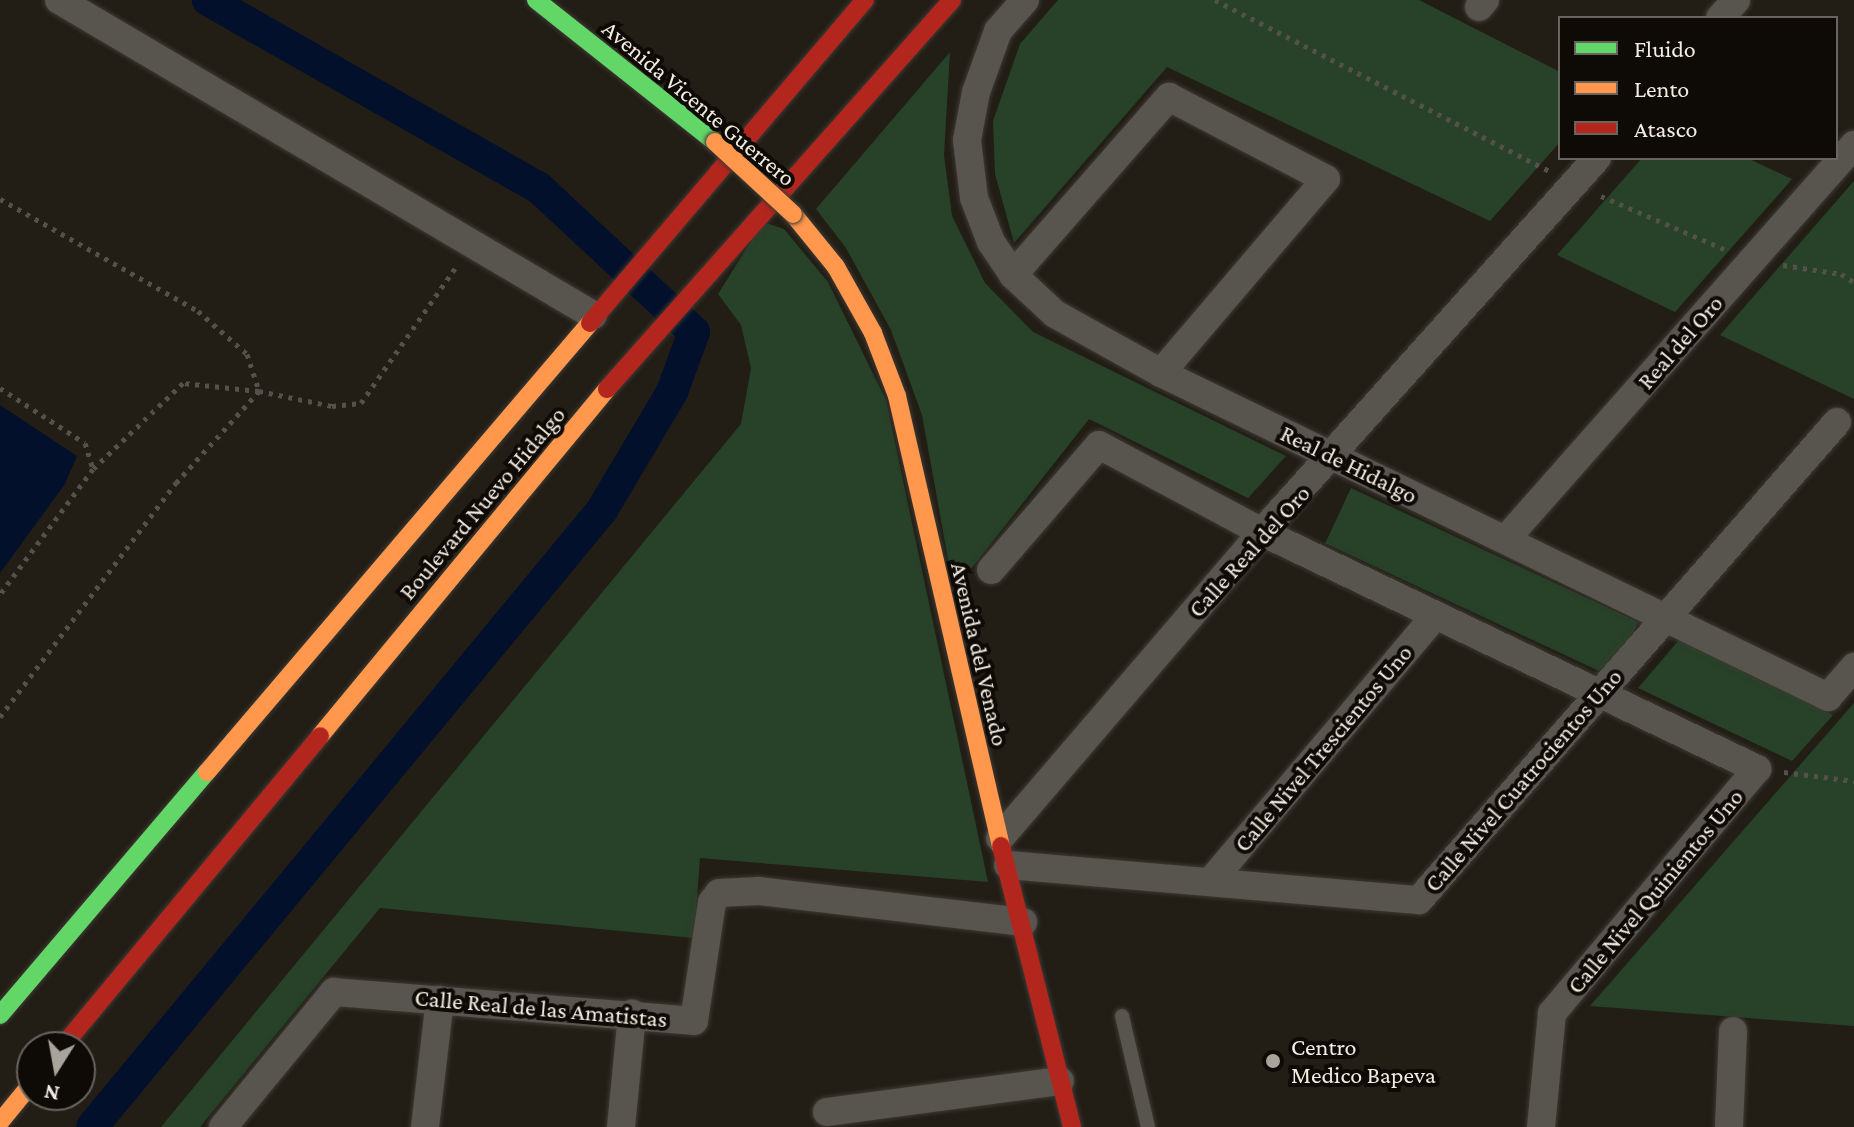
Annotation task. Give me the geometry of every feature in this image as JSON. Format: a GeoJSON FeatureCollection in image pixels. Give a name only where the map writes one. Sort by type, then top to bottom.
{"type":"FeatureCollection","features":[{"type":"Feature","properties":{"kind":"main road","name":"Avenida Vicente Guerrero"},"geometry":{"type":"LineString","coordinates":[[536,0],[715,142],[793,214]]}},
{"type":"Feature","properties":{"kind":"main road","name":"Boulevard Nuevo Hidalgo"},"geometry":{"type":"LineString","coordinates":[[0,1015],[661,234],[865,0]]}},
{"type":"Feature","properties":{"kind":"main road","name":"Boulevard Nuevo Hidalgo"},"geometry":{"type":"LineString","coordinates":[[75,1031],[644,344],[952,0]]}},
{"type":"Feature","properties":{"kind":"main road","name":"Avenida del Venado"},"geometry":{"type":"LineString","coordinates":[[793,214],[836,267],[873,333],[897,396],[1072,1127]]}},
{"type":"Feature","properties":{"kind":"main road"},"geometry":{"type":"LineString","coordinates":[[0,1122],[16,1102]]}},
{"type":"Feature","properties":{"kind":"street"},"geometry":{"type":"LineString","coordinates":[[59,0],[593,315]]}},
{"type":"Feature","properties":{"kind":"street","name":"Real de Hidalgo"},"geometry":{"type":"LineString","coordinates":[[1025,0],[998,31],[976,92],[967,140],[974,198],[991,242],[1013,275],[1055,314],[1161,373],[1668,616],[1828,697],[1854,667]]}},
{"type":"Feature","properties":{"kind":"street"},"geometry":{"type":"LineString","coordinates":[[1722,16],[1736,0]]}},
{"type":"Feature","properties":{"kind":"street"},"geometry":{"type":"LineString","coordinates":[[1013,275],[1169,97],[1326,179],[1161,373]]}},
{"type":"Feature","properties":{"kind":"street","name":"Real del Oro"},"geometry":{"type":"LineString","coordinates":[[1506,539],[1854,145]]}},
{"type":"Feature","properties":{"kind":"street","name":"Calle Real del Oro"},"geometry":{"type":"LineString","coordinates":[[1004,852],[1262,532],[1333,458],[1595,160]]}},
{"type":"Feature","properties":{"kind":"street","name":"Calle Nivel Cuatrocientos Uno"},"geometry":{"type":"LineString","coordinates":[[1004,852],[1211,881],[1419,900],[1837,422]]}},
{"type":"Feature","properties":{"kind":"street"},"geometry":{"type":"LineString","coordinates":[[991,570],[1099,445],[1262,532],[1757,769]]}},
{"type":"Feature","properties":{"kind":"street","name":"Calle Nivel Trescientos Uno"},"geometry":{"type":"LineString","coordinates":[[1211,881],[1435,616]]}},
{"type":"Feature","properties":{"kind":"street","name":"Calle Nivel Quinientos Uno"},"geometry":{"type":"LineString","coordinates":[[1541,1127],[1552,1013],[1757,769]]}},
{"type":"Feature","properties":{"kind":"street","name":"Calle Real de las Amatistas"},"geometry":{"type":"LineString","coordinates":[[223,1127],[334,992],[694,1021],[712,902],[719,893],[759,891],[1023,922]]}},
{"type":"Feature","properties":{"kind":"street"},"geometry":{"type":"LineString","coordinates":[[425,1127],[440,1000]]}},
{"type":"Feature","properties":{"kind":"street"},"geometry":{"type":"LineString","coordinates":[[621,1127],[632,1014]]}},
{"type":"Feature","properties":{"kind":"street"},"geometry":{"type":"LineString","coordinates":[[1729,1127],[1733,1031]]}},
{"type":"Feature","properties":{"kind":"street"},"geometry":{"type":"LineString","coordinates":[[827,1112],[1060,1081]]}},
{"type":"Feature","properties":{"kind":"lane"},"geometry":{"type":"LineString","coordinates":[[1122,1016],[1148,1127]]}},
{"type":"Feature","properties":{"kind":"path"},"geometry":{"type":"LineString","coordinates":[[1215,0],[1574,184],[1752,260],[1841,274],[1854,282]]}},
{"type":"Feature","properties":{"kind":"path"},"geometry":{"type":"LineString","coordinates":[[0,199],[198,311],[247,354],[259,391]]}},
{"type":"Feature","properties":{"kind":"path"},"geometry":{"type":"LineString","coordinates":[[0,594],[93,469],[183,383],[259,391],[332,406],[361,403],[472,244]]}},
{"type":"Feature","properties":{"kind":"path"},"geometry":{"type":"LineString","coordinates":[[0,388],[85,443],[93,469]]}},
{"type":"Feature","properties":{"kind":"path"},"geometry":{"type":"LineString","coordinates":[[0,717],[176,483],[259,391]]}},
{"type":"Feature","properties":{"kind":"path"},"geometry":{"type":"LineString","coordinates":[[1757,769],[1854,781]]}},
{"type":"Feature","properties":{"kind":"green space"},"geometry":{"type":"Polygon","coordinates":[[[1058,0],[1419,0],[1558,71],[1558,144],[1490,221],[1167,67],[1014,243],[995,174],[993,121],[1020,44],[1058,0]]]}},
{"type":"Feature","properties":{"kind":"green space"},"geometry":{"type":"Polygon","coordinates":[[[950,52],[944,155],[952,216],[985,283],[1033,332],[1286,456],[1248,498],[1089,419],[963,579],[950,570],[922,415],[891,330],[846,248],[816,209],[950,52]]]}},
{"type":"Feature","properties":{"kind":"green space"},"geometry":{"type":"Polygon","coordinates":[[[1640,160],[1751,160],[1792,179],[1675,312],[1557,255],[1640,160]]]}},
{"type":"Feature","properties":{"kind":"green space"},"geometry":{"type":"Polygon","coordinates":[[[1854,181],[1854,399],[1720,335],[1854,181]]]}},
{"type":"Feature","properties":{"kind":"green space"},"geometry":{"type":"Polygon","coordinates":[[[763,222],[784,229],[828,282],[886,400],[988,882],[700,858],[694,938],[380,908],[200,1127],[161,1127],[741,424],[751,368],[741,325],[718,294],[763,222]]]}},
{"type":"Feature","properties":{"kind":"green space"},"geometry":{"type":"Polygon","coordinates":[[[1351,488],[1638,622],[1613,677],[1325,543],[1351,488]]]}},
{"type":"Feature","properties":{"kind":"green space"},"geometry":{"type":"Polygon","coordinates":[[[1679,640],[1833,715],[1792,761],[1638,688],[1679,640]]]}},
{"type":"Feature","properties":{"kind":"green space"},"geometry":{"type":"Polygon","coordinates":[[[1854,703],[1854,1026],[1590,1006],[1854,703]]]}},
{"type":"Feature","properties":{"kind":"water"},"geometry":{"type":"Polygon","coordinates":[[[0,405],[77,456],[65,484],[0,573],[0,405]]]}},
{"type":"Feature","properties":{"kind":"waterway"},"geometry":{"type":"LineString","coordinates":[[92,1127],[602,510],[672,392],[694,332],[539,188],[208,0]]}},
{"type":"Feature","properties":{"kind":"traffic: fast"},"geometry":{"type":"LineString","coordinates":[[536,0],[715,142]]}},
{"type":"Feature","properties":{"kind":"traffic: fast"},"geometry":{"type":"LineString","coordinates":[[0,1015],[207,772]]}},
{"type":"Feature","properties":{"kind":"traffic: slow"},"geometry":{"type":"LineString","coordinates":[[715,142],[793,214]]}},
{"type":"Feature","properties":{"kind":"traffic: slow"},"geometry":{"type":"LineString","coordinates":[[793,214],[836,267],[873,333],[897,396],[1001,846]]}},
{"type":"Feature","properties":{"kind":"traffic: slow"},"geometry":{"type":"LineString","coordinates":[[207,772],[590,323]]}},
{"type":"Feature","properties":{"kind":"traffic: slow"},"geometry":{"type":"LineString","coordinates":[[320,736],[607,389]]}},
{"type":"Feature","properties":{"kind":"traffic: slow"},"geometry":{"type":"LineString","coordinates":[[0,1122],[16,1102]]}},
{"type":"Feature","properties":{"kind":"traffic: jam"},"geometry":{"type":"LineString","coordinates":[[590,323],[865,0]]}},
{"type":"Feature","properties":{"kind":"traffic: jam"},"geometry":{"type":"LineString","coordinates":[[607,389],[952,0]]}},
{"type":"Feature","properties":{"kind":"traffic: jam"},"geometry":{"type":"LineString","coordinates":[[75,1031],[320,736]]}},
{"type":"Feature","properties":{"kind":"traffic: jam"},"geometry":{"type":"LineString","coordinates":[[1001,846],[1072,1127]]}},
{"type":"Feature","properties":{"kind":"place","name":"Centro Medico Bapeva"},"geometry":{"type":"Point","coordinates":[1273,1061]}}]}
